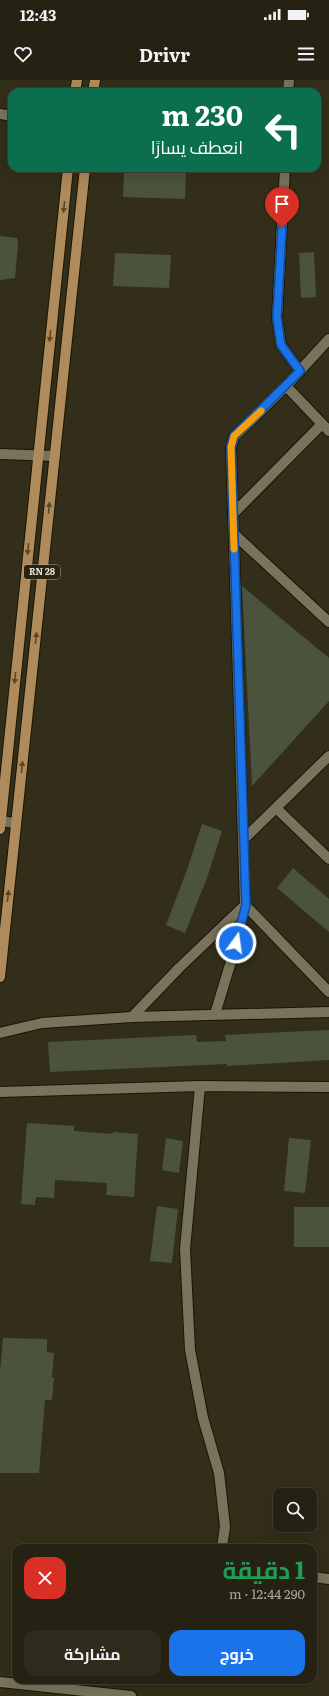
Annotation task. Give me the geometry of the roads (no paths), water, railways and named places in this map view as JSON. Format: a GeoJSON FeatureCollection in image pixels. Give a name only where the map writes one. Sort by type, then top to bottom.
{"type":"FeatureCollection","features":[{"type":"Feature","properties":{"kind":"main road","name":"RN 28"},"geometry":{"type":"LineString","coordinates":[[0,824],[68,172]]}},
{"type":"Feature","properties":{"kind":"main road","name":"RN 28"},"geometry":{"type":"LineString","coordinates":[[0,977],[85,172]]}},
{"type":"Feature","properties":{"kind":"street"},"geometry":{"type":"LineString","coordinates":[[284,172],[277,318],[281,345],[300,371]]}},
{"type":"Feature","properties":{"kind":"street"},"geometry":{"type":"LineString","coordinates":[[215,1014],[246,905],[231,447],[234,436],[286,386],[329,339]]}},
{"type":"Feature","properties":{"kind":"street"},"geometry":{"type":"LineString","coordinates":[[233,514],[325,428],[286,386]]}},
{"type":"Feature","properties":{"kind":"street"},"geometry":{"type":"LineString","coordinates":[[0,454],[55,456]]}},
{"type":"Feature","properties":{"kind":"street"},"geometry":{"type":"LineString","coordinates":[[234,534],[329,622]]}},
{"type":"Feature","properties":{"kind":"street"},"geometry":{"type":"LineString","coordinates":[[244,839],[329,756]]}},
{"type":"Feature","properties":{"kind":"street"},"geometry":{"type":"LineString","coordinates":[[276,808],[329,859]]}},
{"type":"Feature","properties":{"kind":"street"},"geometry":{"type":"LineString","coordinates":[[0,824],[16,823]]}},
{"type":"Feature","properties":{"kind":"street"},"geometry":{"type":"LineString","coordinates":[[246,905],[329,992]]}},
{"type":"Feature","properties":{"kind":"street"},"geometry":{"type":"LineString","coordinates":[[132,1017],[179,968],[246,905]]}},
{"type":"Feature","properties":{"kind":"street"},"geometry":{"type":"LineString","coordinates":[[0,1033],[42,1023],[132,1017],[329,1012]]}},
{"type":"Feature","properties":{"kind":"street"},"geometry":{"type":"LineString","coordinates":[[200,1086],[185,1249],[190,1350],[203,1418],[219,1473],[225,1526],[223,1544]]}},
{"type":"Feature","properties":{"kind":"street"},"geometry":{"type":"LineString","coordinates":[[0,1092],[200,1086],[329,1087]]}},
{"type":"Feature","properties":{"kind":"street"},"geometry":{"type":"LineString","coordinates":[[317,1578],[329,1579]]}},
{"type":"Feature","properties":{"kind":"street"},"geometry":{"type":"LineString","coordinates":[[0,1682],[12,1683]]}},
{"type":"Feature","properties":{"kind":"street"},"geometry":{"type":"LineString","coordinates":[[19,1684],[131,1696]]}}]}
